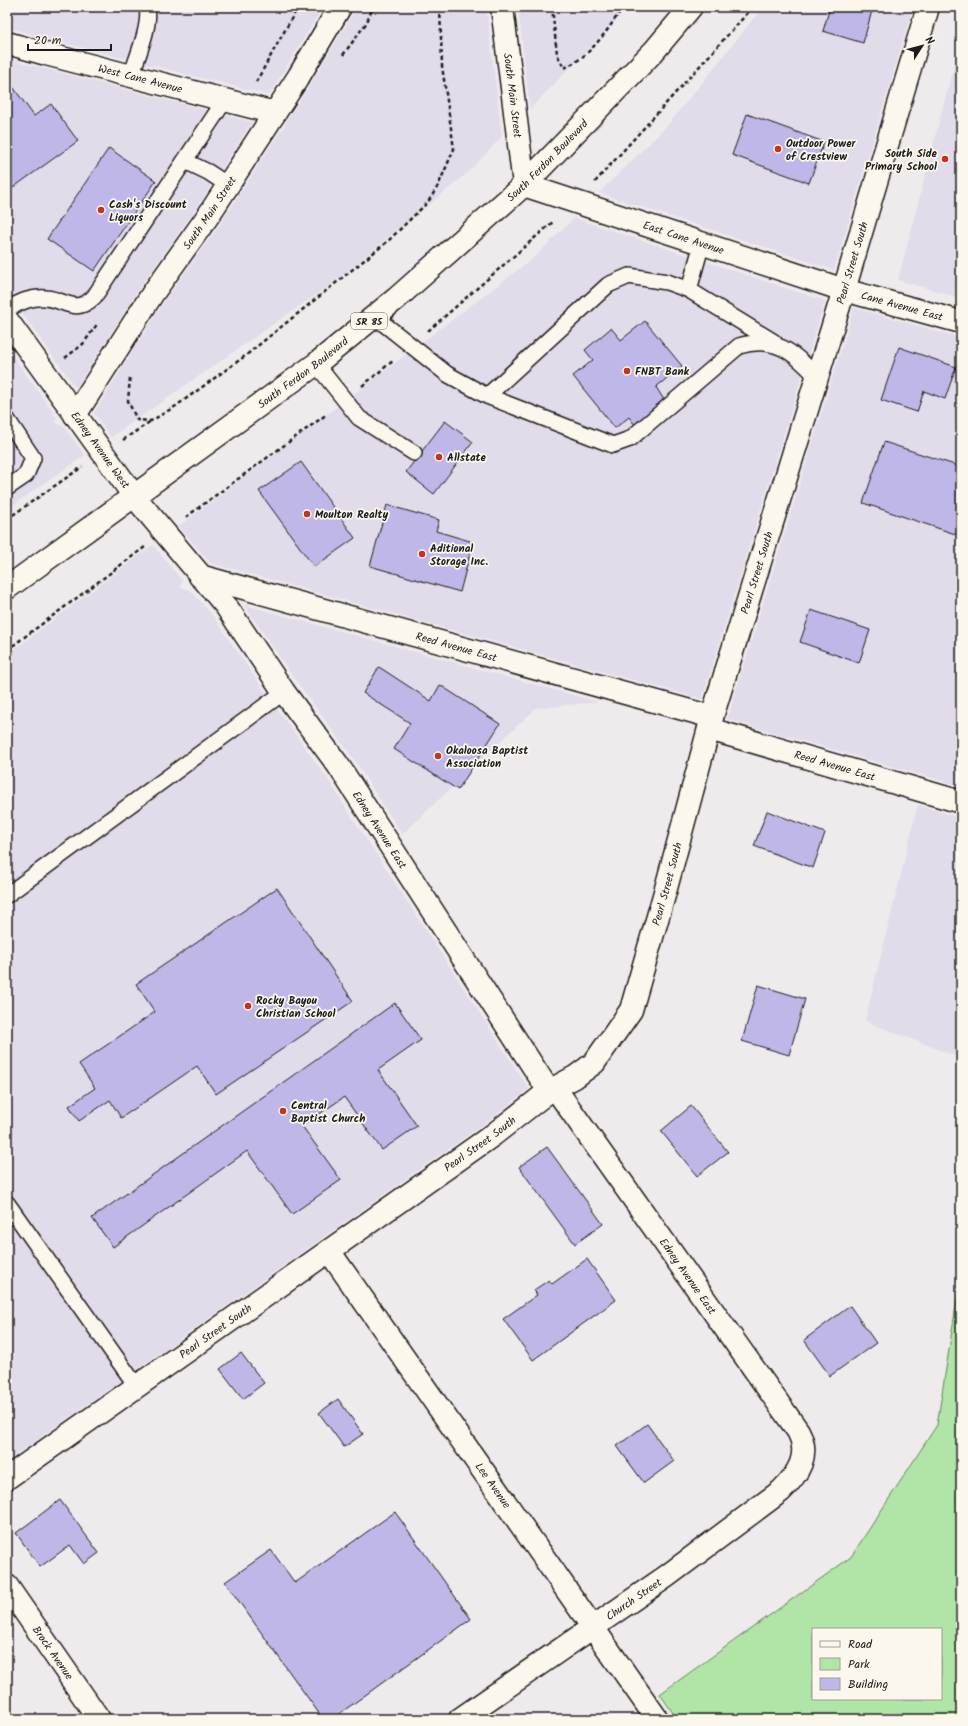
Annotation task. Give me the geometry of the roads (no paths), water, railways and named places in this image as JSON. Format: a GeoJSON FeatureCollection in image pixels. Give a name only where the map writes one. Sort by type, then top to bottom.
{"type":"FeatureCollection","features":[{"type":"Feature","properties":{"kind":"street","name":"South Main Street"},"geometry":{"type":"LineString","coordinates":[[75,415],[153,293],[208,216],[299,76],[340,7]]}},
{"type":"Feature","properties":{"kind":"street","name":"South Main Street"},"geometry":{"type":"LineString","coordinates":[[502,7],[524,185]]}},
{"type":"Feature","properties":{"kind":"street","name":"South Ferdon Boulevard"},"geometry":{"type":"LineString","coordinates":[[7,588],[316,364],[397,298],[524,185],[654,51],[691,7]]}},
{"type":"Feature","properties":{"kind":"street","name":"Pearl Street South"},"geometry":{"type":"LineString","coordinates":[[7,1478],[493,1135],[552,1089],[575,1077],[594,1063],[631,1010],[665,892],[710,723],[844,290],[928,7]]}},
{"type":"Feature","properties":{"kind":"street","name":"West Cane Avenue"},"geometry":{"type":"LineString","coordinates":[[7,43],[275,112]]}},
{"type":"Feature","properties":{"kind":"street","name":"East Cane Avenue"},"geometry":{"type":"LineString","coordinates":[[524,185],[844,290]]}},
{"type":"Feature","properties":{"kind":"street","name":"Cane Avenue East"},"geometry":{"type":"LineString","coordinates":[[844,290],[961,322]]}},
{"type":"Feature","properties":{"kind":"street","name":"Edney Avenue West"},"geometry":{"type":"LineString","coordinates":[[7,320],[134,496],[200,576]]}},
{"type":"Feature","properties":{"kind":"street","name":"Reed Avenue East"},"geometry":{"type":"LineString","coordinates":[[200,576],[710,723],[961,802]]}},
{"type":"Feature","properties":{"kind":"street","name":"Edney Avenue East"},"geometry":{"type":"LineString","coordinates":[[200,576],[226,606],[284,692],[338,765],[552,1089],[798,1431],[803,1440],[803,1455],[798,1469]]}},
{"type":"Feature","properties":{"kind":"street","name":"Lee Avenue"},"geometry":{"type":"LineString","coordinates":[[329,1251],[657,1719]]}},
{"type":"Feature","properties":{"kind":"street","name":"Church Street"},"geometry":{"type":"LineString","coordinates":[[460,1719],[667,1576],[781,1491],[789,1483],[798,1469]]}},
{"type":"Feature","properties":{"kind":"street","name":"Brock Avenue"},"geometry":{"type":"LineString","coordinates":[[7,1586],[99,1719]]}},
{"type":"Feature","properties":{"kind":"lane"},"geometry":{"type":"LineString","coordinates":[[132,76],[145,31],[148,13],[147,7]]}},
{"type":"Feature","properties":{"kind":"lane"},"geometry":{"type":"LineString","coordinates":[[7,309],[25,300],[45,298],[75,307],[86,304],[94,296],[225,100]]}},
{"type":"Feature","properties":{"kind":"lane"},"geometry":{"type":"LineString","coordinates":[[185,161],[208,172],[228,185]]}},
{"type":"Feature","properties":{"kind":"lane"},"geometry":{"type":"LineString","coordinates":[[689,290],[702,243]]}},
{"type":"Feature","properties":{"kind":"lane"},"geometry":{"type":"LineString","coordinates":[[487,396],[608,285],[629,276],[667,282],[689,290],[800,358],[817,377]]}},
{"type":"Feature","properties":{"kind":"lane"},"geometry":{"type":"LineString","coordinates":[[374,316],[447,374],[487,396],[613,445],[630,439],[739,346],[752,342],[778,345]]}},
{"type":"Feature","properties":{"kind":"lane"},"geometry":{"type":"LineString","coordinates":[[316,364],[359,418],[414,453]]}},
{"type":"Feature","properties":{"kind":"lane"},"geometry":{"type":"LineString","coordinates":[[7,419],[33,458],[26,475],[7,488]]}},
{"type":"Feature","properties":{"kind":"lane"},"geometry":{"type":"LineString","coordinates":[[7,894],[284,692]]}},
{"type":"Feature","properties":{"kind":"lane"},"geometry":{"type":"LineString","coordinates":[[7,1203],[136,1387]]}},
{"type":"Feature","properties":{"kind":"place","name":"Outdoor Power of Crestview"},"geometry":{"type":"Point","coordinates":[778,149]}},
{"type":"Feature","properties":{"kind":"place","name":"South Side Primary School"},"geometry":{"type":"Point","coordinates":[945,159]}},
{"type":"Feature","properties":{"kind":"place","name":"Cash's Discount Liquors"},"geometry":{"type":"Point","coordinates":[101,210]}},
{"type":"Feature","properties":{"kind":"place","name":"FNBT Bank"},"geometry":{"type":"Point","coordinates":[627,371]}},
{"type":"Feature","properties":{"kind":"place","name":"Allstate"},"geometry":{"type":"Point","coordinates":[439,457]}},
{"type":"Feature","properties":{"kind":"place","name":"Moulton Realty"},"geometry":{"type":"Point","coordinates":[307,514]}},
{"type":"Feature","properties":{"kind":"place","name":"Aditional Storage Inc."},"geometry":{"type":"Point","coordinates":[422,554]}},
{"type":"Feature","properties":{"kind":"place","name":"Okaloosa Baptist Association"},"geometry":{"type":"Point","coordinates":[438,756]}},
{"type":"Feature","properties":{"kind":"place","name":"Rocky Bayou Christian School"},"geometry":{"type":"Point","coordinates":[248,1006]}},
{"type":"Feature","properties":{"kind":"place","name":"Central Baptist Church"},"geometry":{"type":"Point","coordinates":[283,1111]}}]}
